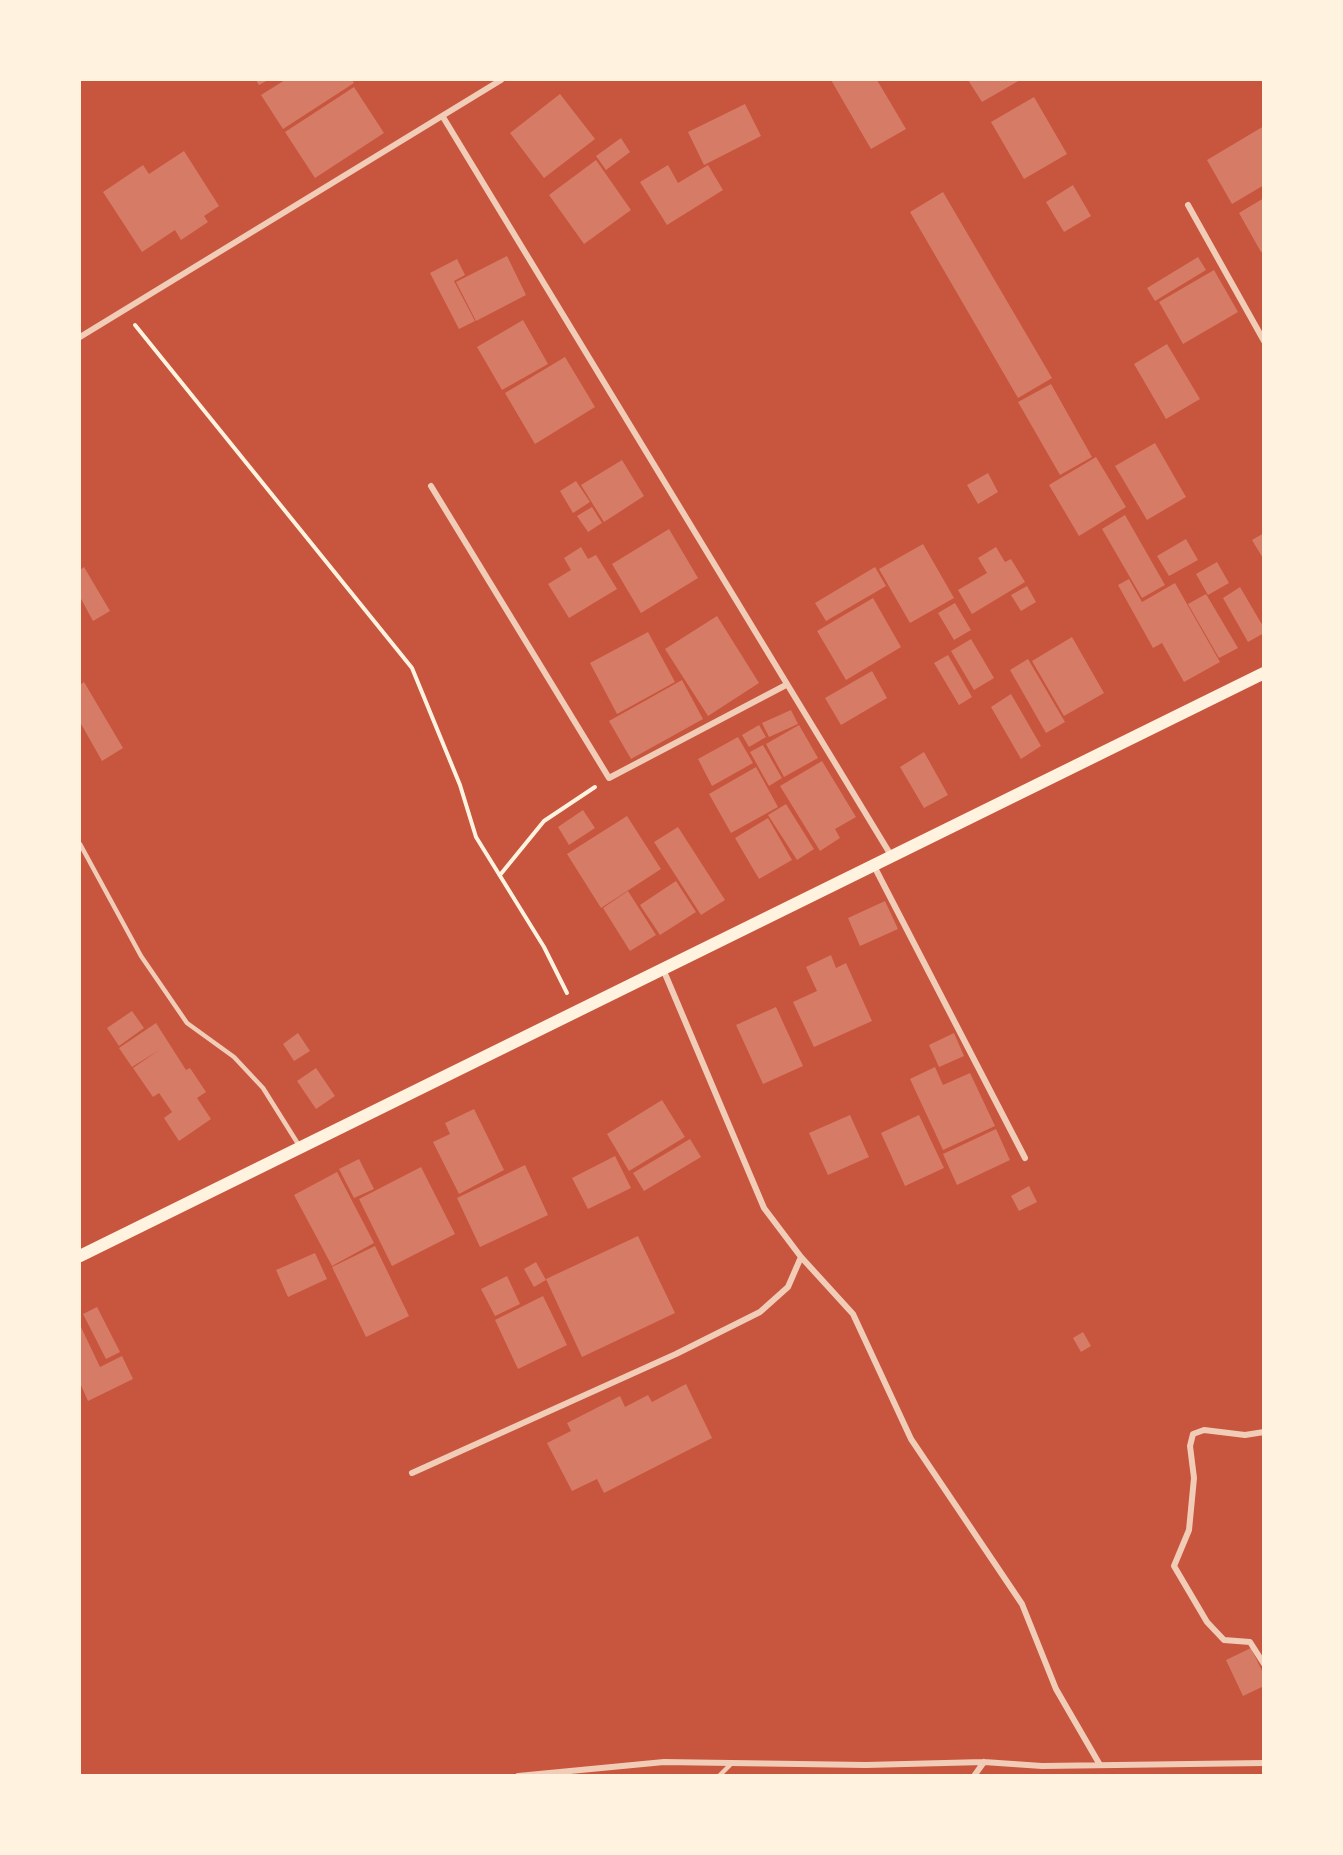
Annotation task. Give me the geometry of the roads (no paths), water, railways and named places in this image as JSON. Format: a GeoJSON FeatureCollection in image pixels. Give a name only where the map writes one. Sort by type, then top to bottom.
{"type":"FeatureCollection","features":[{"type":"Feature","properties":{"kind":"main road"},"geometry":{"type":"LineString","coordinates":[[80,1256],[893,858],[1263,673]]}},
{"type":"Feature","properties":{"kind":"street"},"geometry":{"type":"LineString","coordinates":[[80,337],[501,80]]}},
{"type":"Feature","properties":{"kind":"street"},"geometry":{"type":"LineString","coordinates":[[443,117],[893,858]]}},
{"type":"Feature","properties":{"kind":"street"},"geometry":{"type":"LineString","coordinates":[[1188,205],[1263,341]]}},
{"type":"Feature","properties":{"kind":"street"},"geometry":{"type":"LineString","coordinates":[[431,486],[609,778],[786,685]]}},
{"type":"Feature","properties":{"kind":"street"},"geometry":{"type":"LineString","coordinates":[[874,866],[1024,1158]]}},
{"type":"Feature","properties":{"kind":"street"},"geometry":{"type":"LineString","coordinates":[[663,969],[764,1208],[801,1257],[853,1314],[911,1439],[1022,1604],[1056,1689],[1100,1765]]}},
{"type":"Feature","properties":{"kind":"street"},"geometry":{"type":"LineString","coordinates":[[412,1473],[676,1354],[760,1312],[788,1287],[801,1257]]}},
{"type":"Feature","properties":{"kind":"street"},"geometry":{"type":"LineString","coordinates":[[1263,1432],[1245,1436],[1204,1430],[1193,1434],[1190,1446],[1194,1478],[1189,1530],[1174,1566],[1207,1622],[1224,1640],[1250,1642],[1263,1664]]}},
{"type":"Feature","properties":{"kind":"street"},"geometry":{"type":"LineString","coordinates":[[518,1776],[664,1762],[731,1764],[984,1762],[1042,1766],[1263,1763]]}},
{"type":"Feature","properties":{"kind":"street"},"geometry":{"type":"LineString","coordinates":[[974,1776],[984,1762]]}},
{"type":"Feature","properties":{"kind":"lane"},"geometry":{"type":"LineString","coordinates":[[80,844],[141,956],[187,1023],[234,1057],[263,1088],[300,1147]]}},
{"type":"Feature","properties":{"kind":"lane"},"geometry":{"type":"LineString","coordinates":[[720,1776],[731,1764]]}}]}
